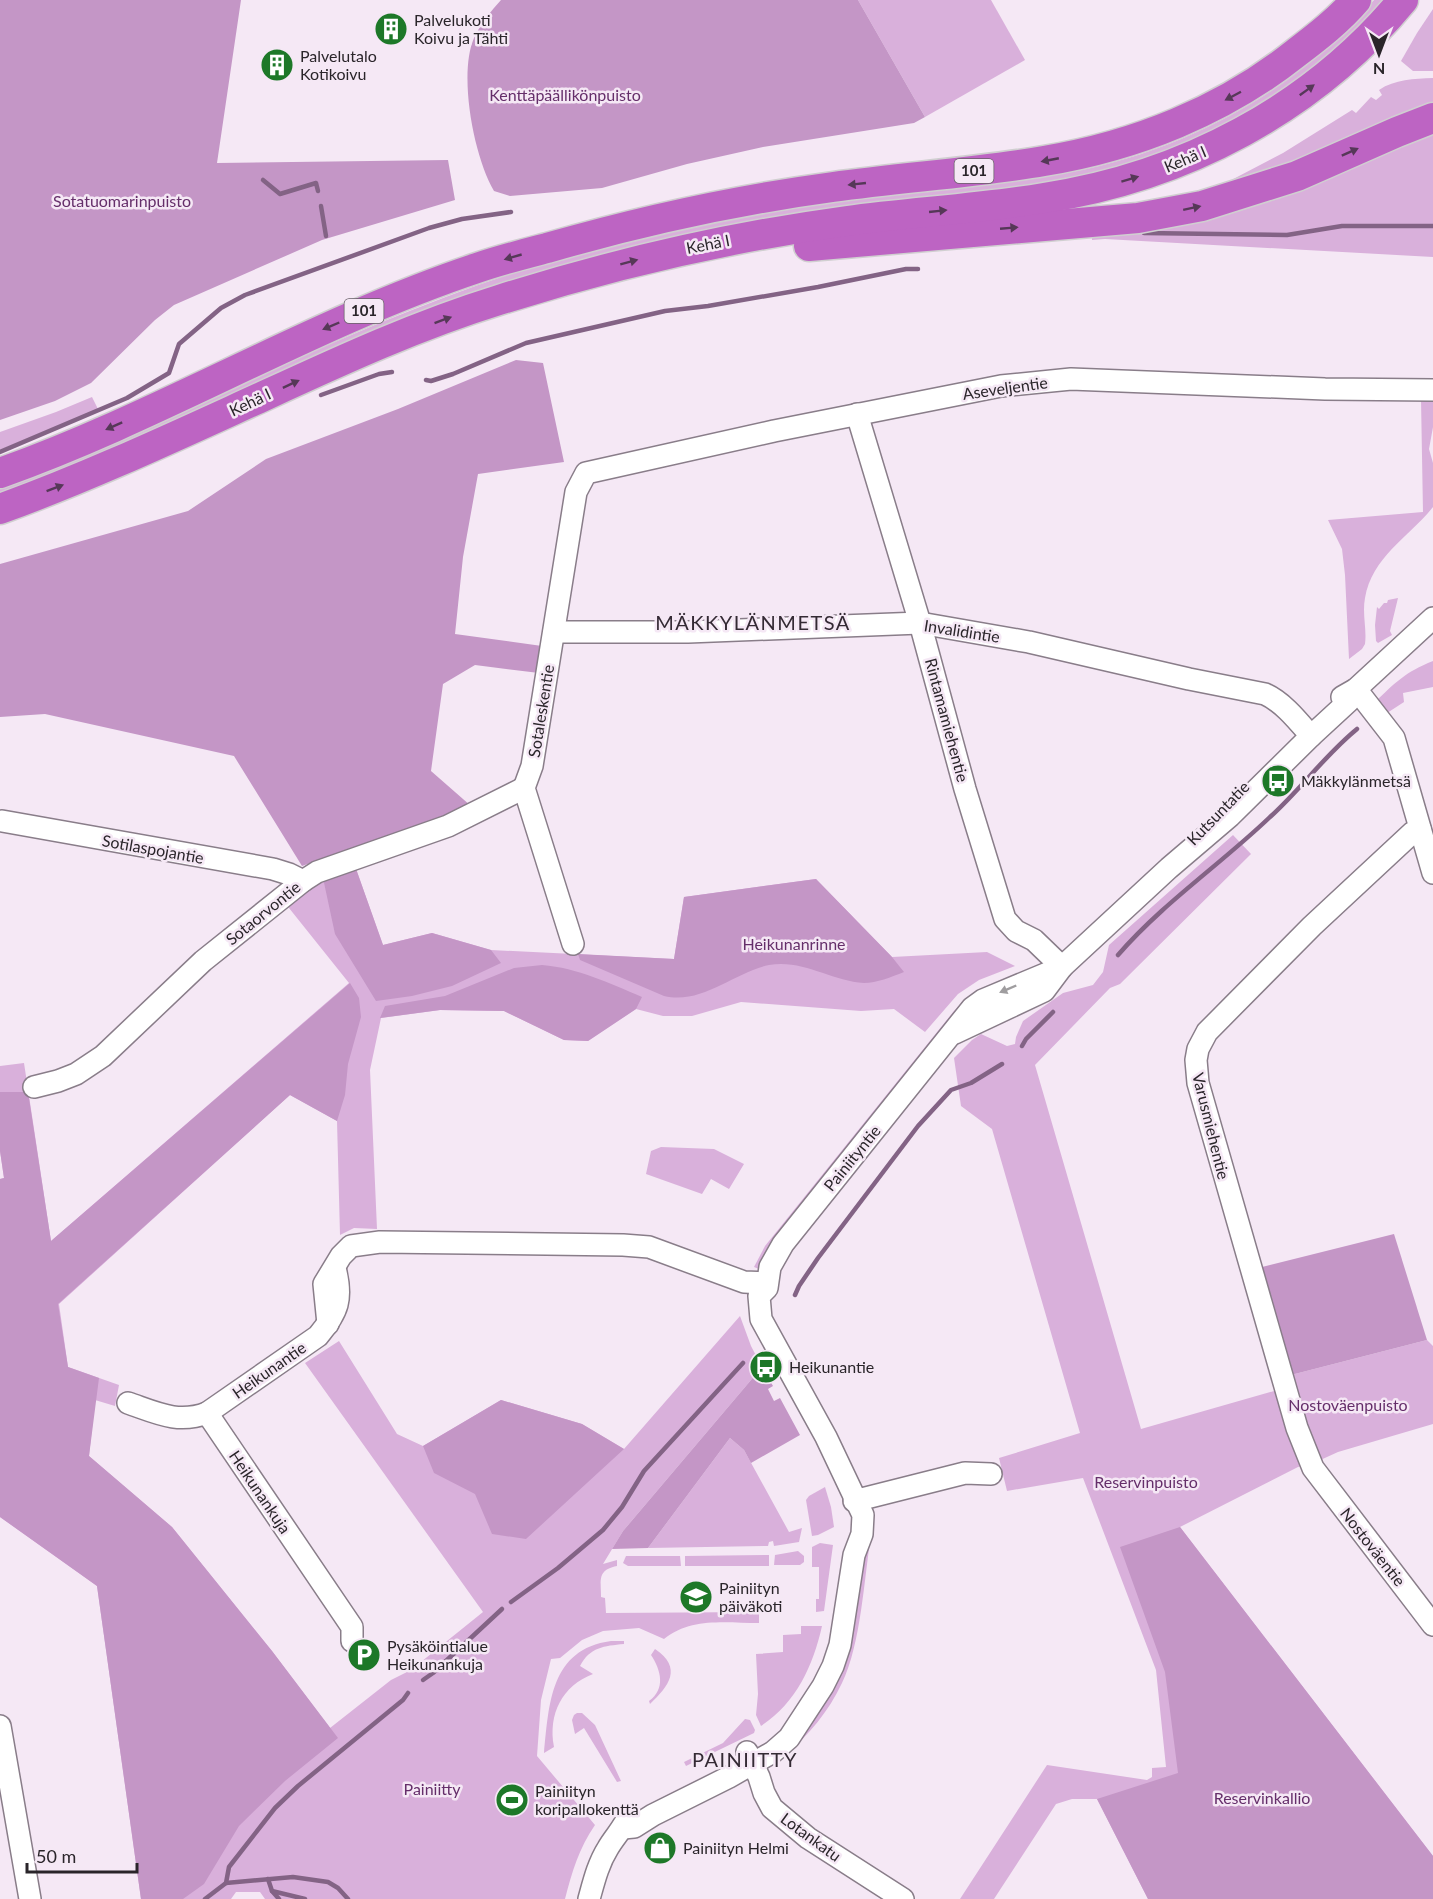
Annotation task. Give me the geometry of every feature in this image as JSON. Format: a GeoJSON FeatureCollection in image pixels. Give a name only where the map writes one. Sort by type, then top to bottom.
{"type":"FeatureCollection","features":[{"type":"Feature","properties":{"kind":"highway"},"geometry":{"type":"LineString","coordinates":[[1282,64],[1329,0]]}},
{"type":"Feature","properties":{"kind":"highway","name":"101"},"geometry":{"type":"LineString","coordinates":[[0,472],[80,441],[373,308],[477,268],[648,221],[744,200],[1046,161],[1110,147],[1151,134],[1237,94],[1282,64],[1322,33],[1356,0]]}},
{"type":"Feature","properties":{"kind":"highway","name":"Kehä I"},"geometry":{"type":"LineString","coordinates":[[0,509],[152,448],[388,340],[516,294],[637,260],[693,247],[849,220],[1046,198],[1111,185],[1164,169],[1225,141],[1276,113],[1360,47],[1402,0]]}},
{"type":"Feature","properties":{"kind":"highway","name":"101"},"geometry":{"type":"LineString","coordinates":[[693,247],[742,255],[844,242],[1093,222],[1171,212],[1248,193],[1297,176],[1433,118]]}},
{"type":"Feature","properties":{"kind":"street","name":"Aseveljentie"},"geometry":{"type":"LineString","coordinates":[[586,473],[857,414],[1001,386],[1071,379],[1314,389],[1433,390]]}},
{"type":"Feature","properties":{"kind":"street","name":"Rintamamiehentie"},"geometry":{"type":"LineString","coordinates":[[857,414],[1005,919],[1016,931],[1034,940],[1062,967]]}},
{"type":"Feature","properties":{"kind":"street","name":"Sotaleskentie"},"geometry":{"type":"LineString","coordinates":[[524,788],[532,766],[576,492],[586,473]]}},
{"type":"Feature","properties":{"kind":"street","name":"Kutsuntatie"},"geometry":{"type":"LineString","coordinates":[[1062,967],[1169,868],[1219,826],[1308,733],[1349,702],[1355,690],[1433,618]]}},
{"type":"Feature","properties":{"kind":"street","name":"Invalidintie"},"geometry":{"type":"LineString","coordinates":[[554,632],[688,632],[920,623],[1029,642],[1265,694],[1292,715],[1308,733]]}},
{"type":"Feature","properties":{"kind":"street"},"geometry":{"type":"LineString","coordinates":[[1355,690],[1394,738],[1433,873]]}},
{"type":"Feature","properties":{"kind":"street"},"geometry":{"type":"LineString","coordinates":[[524,788],[573,944]]}},
{"type":"Feature","properties":{"kind":"street","name":"Sotaorvontie"},"geometry":{"type":"LineString","coordinates":[[34,1087],[76,1074],[103,1056],[203,961],[317,872],[448,826],[524,788]]}},
{"type":"Feature","properties":{"kind":"street","name":"Sotilaspojantie"},"geometry":{"type":"LineString","coordinates":[[2,821],[273,869],[303,881]]}},
{"type":"Feature","properties":{"kind":"street","name":"Varusmiehentie"},"geometry":{"type":"LineString","coordinates":[[1313,1468],[1297,1428],[1209,1127],[1198,1083],[1196,1060],[1198,1049],[1207,1032],[1361,879],[1412,833],[1420,829]]}},
{"type":"Feature","properties":{"kind":"street","name":"Painiityntie"},"geometry":{"type":"LineString","coordinates":[[589,1899],[598,1866],[609,1846],[623,1828],[629,1814],[661,1794],[750,1758],[801,1718],[824,1686],[840,1645],[854,1555],[862,1534],[863,1515],[854,1501],[842,1469],[760,1319],[759,1296],[767,1286],[770,1268],[783,1244],[952,1034],[1044,991],[1062,967]]}},
{"type":"Feature","properties":{"kind":"street","name":"Heikunantie"},"geometry":{"type":"LineString","coordinates":[[207,1413],[318,1336],[339,1305],[339,1284],[334,1268],[340,1256],[351,1246],[380,1242],[649,1247],[744,1282],[767,1286]]}},
{"type":"Feature","properties":{"kind":"street"},"geometry":{"type":"LineString","coordinates":[[128,1404],[175,1419],[192,1419],[207,1413]]}},
{"type":"Feature","properties":{"kind":"street","name":"Heikunankuja"},"geometry":{"type":"LineString","coordinates":[[207,1413],[351,1628],[352,1641]]}},
{"type":"Feature","properties":{"kind":"street","name":"Nostoväentie"},"geometry":{"type":"LineString","coordinates":[[1313,1468],[1433,1624]]}},
{"type":"Feature","properties":{"kind":"street"},"geometry":{"type":"LineString","coordinates":[[854,1501],[965,1473],[991,1474]]}},
{"type":"Feature","properties":{"kind":"street"},"geometry":{"type":"LineString","coordinates":[[0,1726],[7,1813],[30,1899]]}},
{"type":"Feature","properties":{"kind":"street","name":"Lotankatu"},"geometry":{"type":"LineString","coordinates":[[750,1758],[772,1808],[808,1838],[903,1899]]}},
{"type":"Feature","properties":{"kind":"green space","name":"Sotatuomarinpuisto"},"geometry":{"type":"Polygon","coordinates":[[[0,0],[241,0],[217,163],[448,160],[455,200],[322,240],[174,305],[155,320],[91,383],[55,401],[0,420],[0,0]]]}},
{"type":"Feature","properties":{"kind":"green space","name":"Kenttäpäällikönpuisto"},"geometry":{"type":"Polygon","coordinates":[[[501,0],[858,0],[925,117],[914,123],[763,147],[687,164],[602,188],[510,196],[494,191],[487,176],[480,158],[470,116],[468,94],[469,54],[474,38],[486,18],[501,0]]]}},
{"type":"Feature","properties":{"kind":"green space"},"geometry":{"type":"Polygon","coordinates":[[[858,0],[991,0],[1025,60],[925,117],[858,0]]]}},
{"type":"Feature","properties":{"kind":"green space"},"geometry":{"type":"Polygon","coordinates":[[[1374,0],[1386,0],[1337,51],[1262,108],[1160,157],[1061,183],[774,217],[595,256],[491,287],[146,436],[0,495],[0,488],[134,432],[332,343],[466,289],[535,266],[612,244],[730,219],[848,200],[1055,175],[1100,166],[1145,152],[1188,136],[1270,91],[1308,64],[1342,34],[1374,0]]]}},
{"type":"Feature","properties":{"kind":"green space"},"geometry":{"type":"Polygon","coordinates":[[[1433,9],[1433,71],[1413,71],[1401,61],[1433,9]]]}},
{"type":"Feature","properties":{"kind":"green space"},"geometry":{"type":"Polygon","coordinates":[[[1433,78],[1433,111],[1296,170],[1218,187],[1283,153],[1352,110],[1356,113],[1371,97],[1376,100],[1382,95],[1379,90],[1385,86],[1405,80],[1433,78]]]}},
{"type":"Feature","properties":{"kind":"green space"},"geometry":{"type":"Polygon","coordinates":[[[1433,125],[1433,257],[1092,240],[1092,230],[1433,125]]]}},
{"type":"Feature","properties":{"kind":"green space"},"geometry":{"type":"Polygon","coordinates":[[[516,360],[543,363],[564,462],[478,474],[463,557],[455,634],[542,646],[539,673],[475,665],[443,684],[431,771],[471,806],[302,866],[234,756],[45,714],[0,717],[0,564],[188,511],[266,459],[398,409],[516,360]]]}},
{"type":"Feature","properties":{"kind":"green space"},"geometry":{"type":"Polygon","coordinates":[[[92,397],[98,409],[0,450],[0,432],[92,397]]]}},
{"type":"Feature","properties":{"kind":"green space"},"geometry":{"type":"Polygon","coordinates":[[[1421,399],[1433,400],[1433,427],[1429,449],[1433,463],[1433,507],[1383,559],[1375,571],[1365,598],[1365,644],[1349,659],[1342,549],[1328,520],[1423,512],[1421,399]]]}},
{"type":"Feature","properties":{"kind":"green space"},"geometry":{"type":"Polygon","coordinates":[[[1398,598],[1390,631],[1392,635],[1378,643],[1375,625],[1377,607],[1379,609],[1388,600],[1398,598]]]}},
{"type":"Feature","properties":{"kind":"green space"},"geometry":{"type":"Polygon","coordinates":[[[1433,661],[1433,687],[1403,693],[1404,702],[1384,715],[1374,703],[1408,674],[1433,661]]]}},
{"type":"Feature","properties":{"kind":"green space"},"geometry":{"type":"Polygon","coordinates":[[[1233,835],[1251,854],[1120,984],[1110,988],[1035,1065],[1141,1429],[1274,1391],[1287,1376],[1427,1340],[1433,1346],[1433,1424],[1338,1452],[1298,1467],[1180,1527],[1433,1856],[1433,1899],[1148,1899],[1097,1799],[1072,1799],[1056,1804],[994,1899],[960,1899],[1047,1765],[1147,1780],[1152,1777],[1152,1768],[1166,1767],[1156,1670],[1083,1478],[1007,1491],[999,1458],[1080,1433],[992,1129],[961,1106],[954,1058],[981,1034],[1007,1046],[1015,1044],[1023,1021],[1063,993],[1093,985],[1103,972],[1109,945],[1233,835]]]}},
{"type":"Feature","properties":{"kind":"green space"},"geometry":{"type":"Polygon","coordinates":[[[355,866],[383,945],[432,933],[491,950],[674,959],[684,897],[816,879],[892,957],[987,952],[1015,966],[979,980],[958,994],[925,1032],[894,1009],[861,1011],[741,1002],[692,1016],[663,1016],[636,1009],[588,1041],[564,1040],[504,1011],[440,1010],[381,1018],[370,1070],[377,1229],[354,1228],[340,1235],[337,1121],[290,1095],[59,1304],[68,1367],[119,1385],[115,1406],[95,1400],[89,1456],[172,1527],[272,1651],[330,1728],[391,1680],[411,1670],[483,1612],[305,1363],[339,1341],[397,1434],[423,1446],[501,1400],[582,1424],[624,1449],[740,1316],[762,1367],[623,1531],[603,1564],[617,1560],[617,1566],[606,1570],[601,1577],[601,1597],[605,1598],[606,1613],[759,1612],[759,1623],[697,1624],[674,1632],[664,1639],[639,1628],[603,1631],[582,1640],[560,1658],[551,1659],[541,1700],[537,1756],[595,1825],[577,1861],[565,1899],[265,1899],[260,1892],[236,1892],[231,1899],[141,1899],[97,1586],[0,1517],[0,1179],[4,1178],[0,1151],[0,1066],[24,1063],[51,1241],[349,983],[285,903],[303,886],[355,866]]]}},
{"type":"Feature","properties":{"kind":"green space"},"geometry":{"type":"Polygon","coordinates":[[[355,866],[383,945],[432,933],[491,950],[501,963],[452,986],[412,996],[376,1001],[335,934],[323,878],[355,866]]]}},
{"type":"Feature","properties":{"kind":"green space","name":"Heikunanrinne"},"geometry":{"type":"Polygon","coordinates":[[[816,879],[904,972],[879,981],[864,983],[794,965],[769,965],[704,992],[678,998],[664,996],[580,960],[578,954],[674,959],[684,897],[816,879]]]}},
{"type":"Feature","properties":{"kind":"green space"},"geometry":{"type":"Polygon","coordinates":[[[542,965],[581,973],[642,997],[636,1009],[588,1041],[564,1040],[504,1011],[440,1010],[380,1018],[385,1006],[445,996],[514,968],[542,965]]]}},
{"type":"Feature","properties":{"kind":"green space"},"geometry":{"type":"Polygon","coordinates":[[[350,983],[359,998],[361,1017],[348,1064],[345,1095],[337,1121],[290,1095],[58,1304],[68,1367],[99,1378],[89,1456],[172,1527],[272,1651],[338,1738],[285,1781],[239,1826],[204,1884],[183,1899],[141,1899],[97,1586],[0,1517],[0,1179],[4,1178],[0,1151],[0,1092],[28,1092],[51,1241],[350,983]]]}},
{"type":"Feature","properties":{"kind":"green space"},"geometry":{"type":"Polygon","coordinates":[[[978,991],[993,991],[759,1269],[754,1267],[765,1246],[954,1011],[978,991]]]}},
{"type":"Feature","properties":{"kind":"green space"},"geometry":{"type":"Polygon","coordinates":[[[661,1147],[714,1149],[744,1164],[729,1189],[711,1179],[702,1194],[646,1174],[651,1151],[661,1147]]]}},
{"type":"Feature","properties":{"kind":"green space"},"geometry":{"type":"Polygon","coordinates":[[[1394,1234],[1427,1340],[1287,1376],[1258,1268],[1394,1234]]]}},
{"type":"Feature","properties":{"kind":"green space"},"geometry":{"type":"Polygon","coordinates":[[[762,1367],[773,1386],[768,1389],[774,1401],[780,1398],[800,1435],[751,1463],[744,1450],[730,1438],[648,1548],[612,1549],[623,1531],[762,1367]]]}},
{"type":"Feature","properties":{"kind":"green space"},"geometry":{"type":"Polygon","coordinates":[[[501,1400],[582,1424],[624,1449],[526,1539],[492,1534],[475,1494],[434,1473],[423,1446],[501,1400]]]}},
{"type":"Feature","properties":{"kind":"green space"},"geometry":{"type":"Polygon","coordinates":[[[730,1438],[744,1450],[789,1532],[802,1528],[799,1542],[774,1546],[773,1541],[769,1542],[768,1546],[648,1548],[730,1438]]]}},
{"type":"Feature","properties":{"kind":"green space"},"geometry":{"type":"Polygon","coordinates":[[[825,1487],[834,1527],[812,1536],[806,1500],[825,1487]]]}},
{"type":"Feature","properties":{"kind":"green space","name":"Reservinkallio"},"geometry":{"type":"Polygon","coordinates":[[[1180,1527],[1433,1856],[1433,1899],[1148,1899],[1097,1799],[1178,1773],[1165,1672],[1120,1547],[1180,1527]]]}},
{"type":"Feature","properties":{"kind":"green space"},"geometry":{"type":"Polygon","coordinates":[[[871,1535],[858,1631],[842,1683],[810,1731],[785,1755],[832,1691],[859,1567],[871,1535]]]}},
{"type":"Feature","properties":{"kind":"green space"},"geometry":{"type":"Polygon","coordinates":[[[820,1543],[833,1545],[824,1611],[816,1612],[816,1599],[819,1599],[819,1567],[812,1567],[812,1547],[820,1543]]]}},
{"type":"Feature","properties":{"kind":"green space"},"geometry":{"type":"Polygon","coordinates":[[[798,1551],[804,1556],[804,1562],[800,1565],[774,1565],[775,1555],[798,1551]]]}},
{"type":"Feature","properties":{"kind":"green space"},"geometry":{"type":"Polygon","coordinates":[[[769,1555],[769,1566],[685,1566],[685,1556],[769,1555]]]}},
{"type":"Feature","properties":{"kind":"green space"},"geometry":{"type":"Polygon","coordinates":[[[626,1556],[680,1556],[681,1566],[628,1566],[623,1563],[626,1556]]]}},
{"type":"Feature","properties":{"kind":"green space"},"geometry":{"type":"Polygon","coordinates":[[[801,1626],[822,1626],[814,1655],[793,1695],[773,1717],[761,1726],[756,1715],[758,1694],[756,1654],[783,1652],[783,1635],[801,1634],[801,1626]]]}},
{"type":"Feature","properties":{"kind":"green space"},"geometry":{"type":"Polygon","coordinates":[[[611,1641],[624,1641],[624,1644],[593,1651],[580,1666],[593,1674],[582,1679],[565,1694],[553,1723],[554,1747],[544,1753],[551,1699],[564,1667],[576,1655],[591,1646],[611,1641]]]}},
{"type":"Feature","properties":{"kind":"green space"},"geometry":{"type":"Polygon","coordinates":[[[655,1649],[664,1656],[671,1670],[667,1684],[650,1704],[649,1701],[660,1685],[659,1673],[651,1655],[655,1649]]]}},
{"type":"Feature","properties":{"kind":"green space"},"geometry":{"type":"Polygon","coordinates":[[[577,1713],[582,1713],[595,1725],[621,1781],[617,1782],[584,1728],[575,1734],[572,1720],[577,1713]]]}},
{"type":"Feature","properties":{"kind":"green space"},"geometry":{"type":"Polygon","coordinates":[[[745,1719],[750,1720],[755,1730],[754,1733],[686,1766],[684,1762],[723,1743],[745,1719]]]}},
{"type":"Feature","properties":{"kind":"waterway"},"geometry":{"type":"LineString","coordinates":[[263,180],[280,194],[316,183],[318,191]]}},
{"type":"Feature","properties":{"kind":"waterway"},"geometry":{"type":"LineString","coordinates":[[321,206],[326,236]]}},
{"type":"Feature","properties":{"kind":"waterway"},"geometry":{"type":"LineString","coordinates":[[0,452],[127,398],[169,373],[179,344],[221,308],[245,295],[429,228],[462,219],[511,212]]}},
{"type":"Feature","properties":{"kind":"waterway"},"geometry":{"type":"LineString","coordinates":[[1144,233],[1287,235],[1342,226],[1433,226]]}},
{"type":"Feature","properties":{"kind":"waterway"},"geometry":{"type":"LineString","coordinates":[[426,380],[431,381],[453,374],[526,343],[665,311],[708,306],[906,269],[918,269]]}},
{"type":"Feature","properties":{"kind":"waterway"},"geometry":{"type":"LineString","coordinates":[[321,395],[379,374],[392,372]]}},
{"type":"Feature","properties":{"kind":"waterway"},"geometry":{"type":"LineString","coordinates":[[1118,955],[1154,918],[1270,817],[1357,729]]}},
{"type":"Feature","properties":{"kind":"waterway"},"geometry":{"type":"LineString","coordinates":[[1022,1046],[1053,1012]]}},
{"type":"Feature","properties":{"kind":"waterway"},"geometry":{"type":"LineString","coordinates":[[795,1295],[818,1258],[918,1126],[951,1090],[971,1083],[1002,1064]]}},
{"type":"Feature","properties":{"kind":"waterway"},"geometry":{"type":"LineString","coordinates":[[511,1602],[558,1568],[603,1530],[622,1507],[644,1471],[743,1363]]}},
{"type":"Feature","properties":{"kind":"waterway"},"geometry":{"type":"LineString","coordinates":[[423,1680],[502,1609]]}},
{"type":"Feature","properties":{"kind":"waterway"},"geometry":{"type":"LineString","coordinates":[[226,1883],[229,1867],[275,1808],[298,1786],[403,1700],[408,1693]]}},
{"type":"Feature","properties":{"kind":"waterway"},"geometry":{"type":"LineString","coordinates":[[205,1899],[226,1883],[293,1877],[328,1882],[338,1888],[348,1899]]}},
{"type":"Feature","properties":{"kind":"waterway"},"geometry":{"type":"LineString","coordinates":[[268,1879],[272,1891],[279,1899]]}},
{"type":"Feature","properties":{"kind":"waterway"},"geometry":{"type":"LineString","coordinates":[[272,1891],[305,1899]]}},
{"type":"Feature","properties":{"kind":"place","name":"Palvelukoti Koivu ja Tähti"},"geometry":{"type":"Point","coordinates":[391,29]}},
{"type":"Feature","properties":{"kind":"place","name":"Palvelutalo Kotikoivu"},"geometry":{"type":"Point","coordinates":[277,65]}},
{"type":"Feature","properties":{"kind":"place","name":"Mäkkylänmetsä"},"geometry":{"type":"Point","coordinates":[1278,781]}},
{"type":"Feature","properties":{"kind":"place","name":"Heikunantie"},"geometry":{"type":"Point","coordinates":[766,1367]}},
{"type":"Feature","properties":{"kind":"place","name":"Painiityn päiväkoti"},"geometry":{"type":"Point","coordinates":[696,1597]}},
{"type":"Feature","properties":{"kind":"place","name":"Pysäköintialue Heikunankuja"},"geometry":{"type":"Point","coordinates":[364,1655]}},
{"type":"Feature","properties":{"kind":"place","name":"Painiityn koripallokenttä"},"geometry":{"type":"Point","coordinates":[512,1800]}},
{"type":"Feature","properties":{"kind":"place","name":"Painiityn Helmi"},"geometry":{"type":"Point","coordinates":[660,1848]}},
{"type":"Feature","properties":{"kind":"district","name":"MÄKKYLÄNMETSÄ"},"geometry":{"type":"Point","coordinates":[753,623]}},
{"type":"Feature","properties":{"kind":"district","name":"PAINIITTY"},"geometry":{"type":"Point","coordinates":[745,1760]}},
{"type":"Feature","properties":{"kind":"park label","name":"Nostoväenpuisto"},"geometry":{"type":"Point","coordinates":[1348,1405]}},
{"type":"Feature","properties":{"kind":"park label","name":"Reservinpuisto"},"geometry":{"type":"Point","coordinates":[1146,1482]}},
{"type":"Feature","properties":{"kind":"park label","name":"Painiitty"},"geometry":{"type":"Point","coordinates":[432,1789]}}]}
